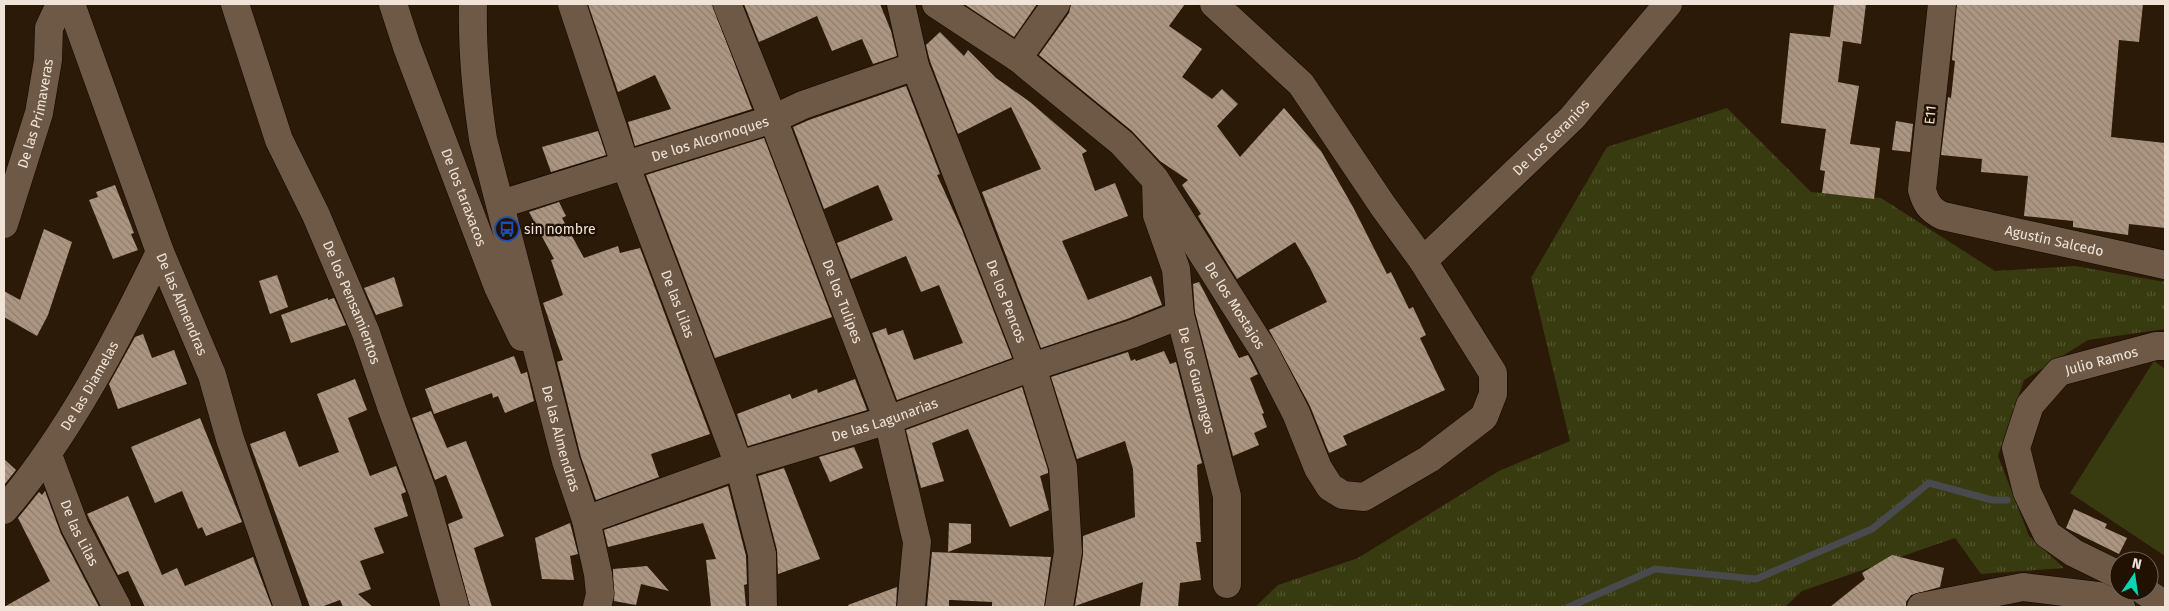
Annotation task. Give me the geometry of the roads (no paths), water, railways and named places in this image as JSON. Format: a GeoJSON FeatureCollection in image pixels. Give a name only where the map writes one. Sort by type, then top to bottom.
{"type":"FeatureCollection","features":[{"type":"Feature","properties":{"kind":"street","name":"De las Primaveras"},"geometry":{"type":"LineString","coordinates":[[4,224],[39,113],[48,60],[49,28],[57,11],[64,4]]}},
{"type":"Feature","properties":{"kind":"street","name":"De las Almendras"},"geometry":{"type":"LineString","coordinates":[[71,4],[160,252],[212,375],[230,439],[288,607]]}},
{"type":"Feature","properties":{"kind":"street","name":"De los Pensamientos"},"geometry":{"type":"LineString","coordinates":[[236,4],[280,140],[316,215],[366,333],[424,493],[455,607]]}},
{"type":"Feature","properties":{"kind":"street","name":"De los taraxacos"},"geometry":{"type":"LineString","coordinates":[[393,4],[407,47],[498,287],[546,386]]}},
{"type":"Feature","properties":{"kind":"street","name":"De las Almendras"},"geometry":{"type":"LineString","coordinates":[[473,4],[472,51],[475,89],[483,139],[566,461],[586,520],[598,574],[600,594],[597,607]]}},
{"type":"Feature","properties":{"kind":"street","name":"De las Lilas"},"geometry":{"type":"LineString","coordinates":[[572,4],[625,164],[739,465],[762,554],[763,607]]}},
{"type":"Feature","properties":{"kind":"street","name":"De los Tulipes"},"geometry":{"type":"LineString","coordinates":[[727,4],[774,120],[888,420],[917,542],[911,607]]}},
{"type":"Feature","properties":{"kind":"street","name":"De los Pencos"},"geometry":{"type":"LineString","coordinates":[[901,4],[914,66],[1032,367],[1063,467],[1068,552],[1059,607]]}},
{"type":"Feature","properties":{"kind":"street","name":"De los Mostajos"},"geometry":{"type":"LineString","coordinates":[[936,4],[1018,58],[1122,143],[1155,179],[1264,351],[1296,413],[1318,468],[1330,487],[1342,495],[1364,497],[1429,459],[1484,417],[1493,394],[1492,373],[1423,261]]}},
{"type":"Feature","properties":{"kind":"street"},"geometry":{"type":"LineString","coordinates":[[1018,58],[1056,4]]}},
{"type":"Feature","properties":{"kind":"street"},"geometry":{"type":"LineString","coordinates":[[1214,4],[1301,84],[1423,261]]}},
{"type":"Feature","properties":{"kind":"street","name":"De Los Geranios"},"geometry":{"type":"LineString","coordinates":[[1423,261],[1572,118],[1668,4]]}},
{"type":"Feature","properties":{"kind":"street","name":"E11"},"geometry":{"type":"LineString","coordinates":[[1942,4],[1922,190],[1925,202],[1932,211],[1943,216]]}},
{"type":"Feature","properties":{"kind":"street","name":"De los Alcornoques"},"geometry":{"type":"LineString","coordinates":[[501,204],[625,164],[774,120],[803,104],[914,66]]}},
{"type":"Feature","properties":{"kind":"street","name":"De los Guarangos"},"geometry":{"type":"LineString","coordinates":[[1155,179],[1157,215],[1176,269],[1180,315],[1227,496],[1227,584]]}},
{"type":"Feature","properties":{"kind":"street","name":"Agustin Salcedo"},"geometry":{"type":"LineString","coordinates":[[1943,216],[2165,265]]}},
{"type":"Feature","properties":{"kind":"street","name":"De las Diamelas"},"geometry":{"type":"LineString","coordinates":[[4,510],[48,455],[97,374],[160,252]]}},
{"type":"Feature","properties":{"kind":"street","name":"De las Lagunarias"},"geometry":{"type":"LineString","coordinates":[[586,520],[739,465],[888,420],[1032,367],[1132,334],[1180,315]]}},
{"type":"Feature","properties":{"kind":"street","name":"Julio Ramos"},"geometry":{"type":"LineString","coordinates":[[2109,570],[2074,553],[2047,534],[2028,492],[2016,448],[2030,405],[2059,372],[2156,346],[2165,346]]}},
{"type":"Feature","properties":{"kind":"street","name":"De las Lilas"},"geometry":{"type":"LineString","coordinates":[[48,455],[75,527],[117,607]]}},
{"type":"Feature","properties":{"kind":"street"},"geometry":{"type":"LineString","coordinates":[[1920,607],[2023,587],[2098,596],[2121,607]]}},
{"type":"Feature","properties":{"kind":"waterway"},"geometry":{"type":"LineString","coordinates":[[1569,607],[1655,569],[1756,579],[1872,529],[1929,483],[1992,500],[2007,500]]}},
{"type":"Feature","properties":{"kind":"place","name":"sin nombre"},"geometry":{"type":"Point","coordinates":[507,229]}}]}
